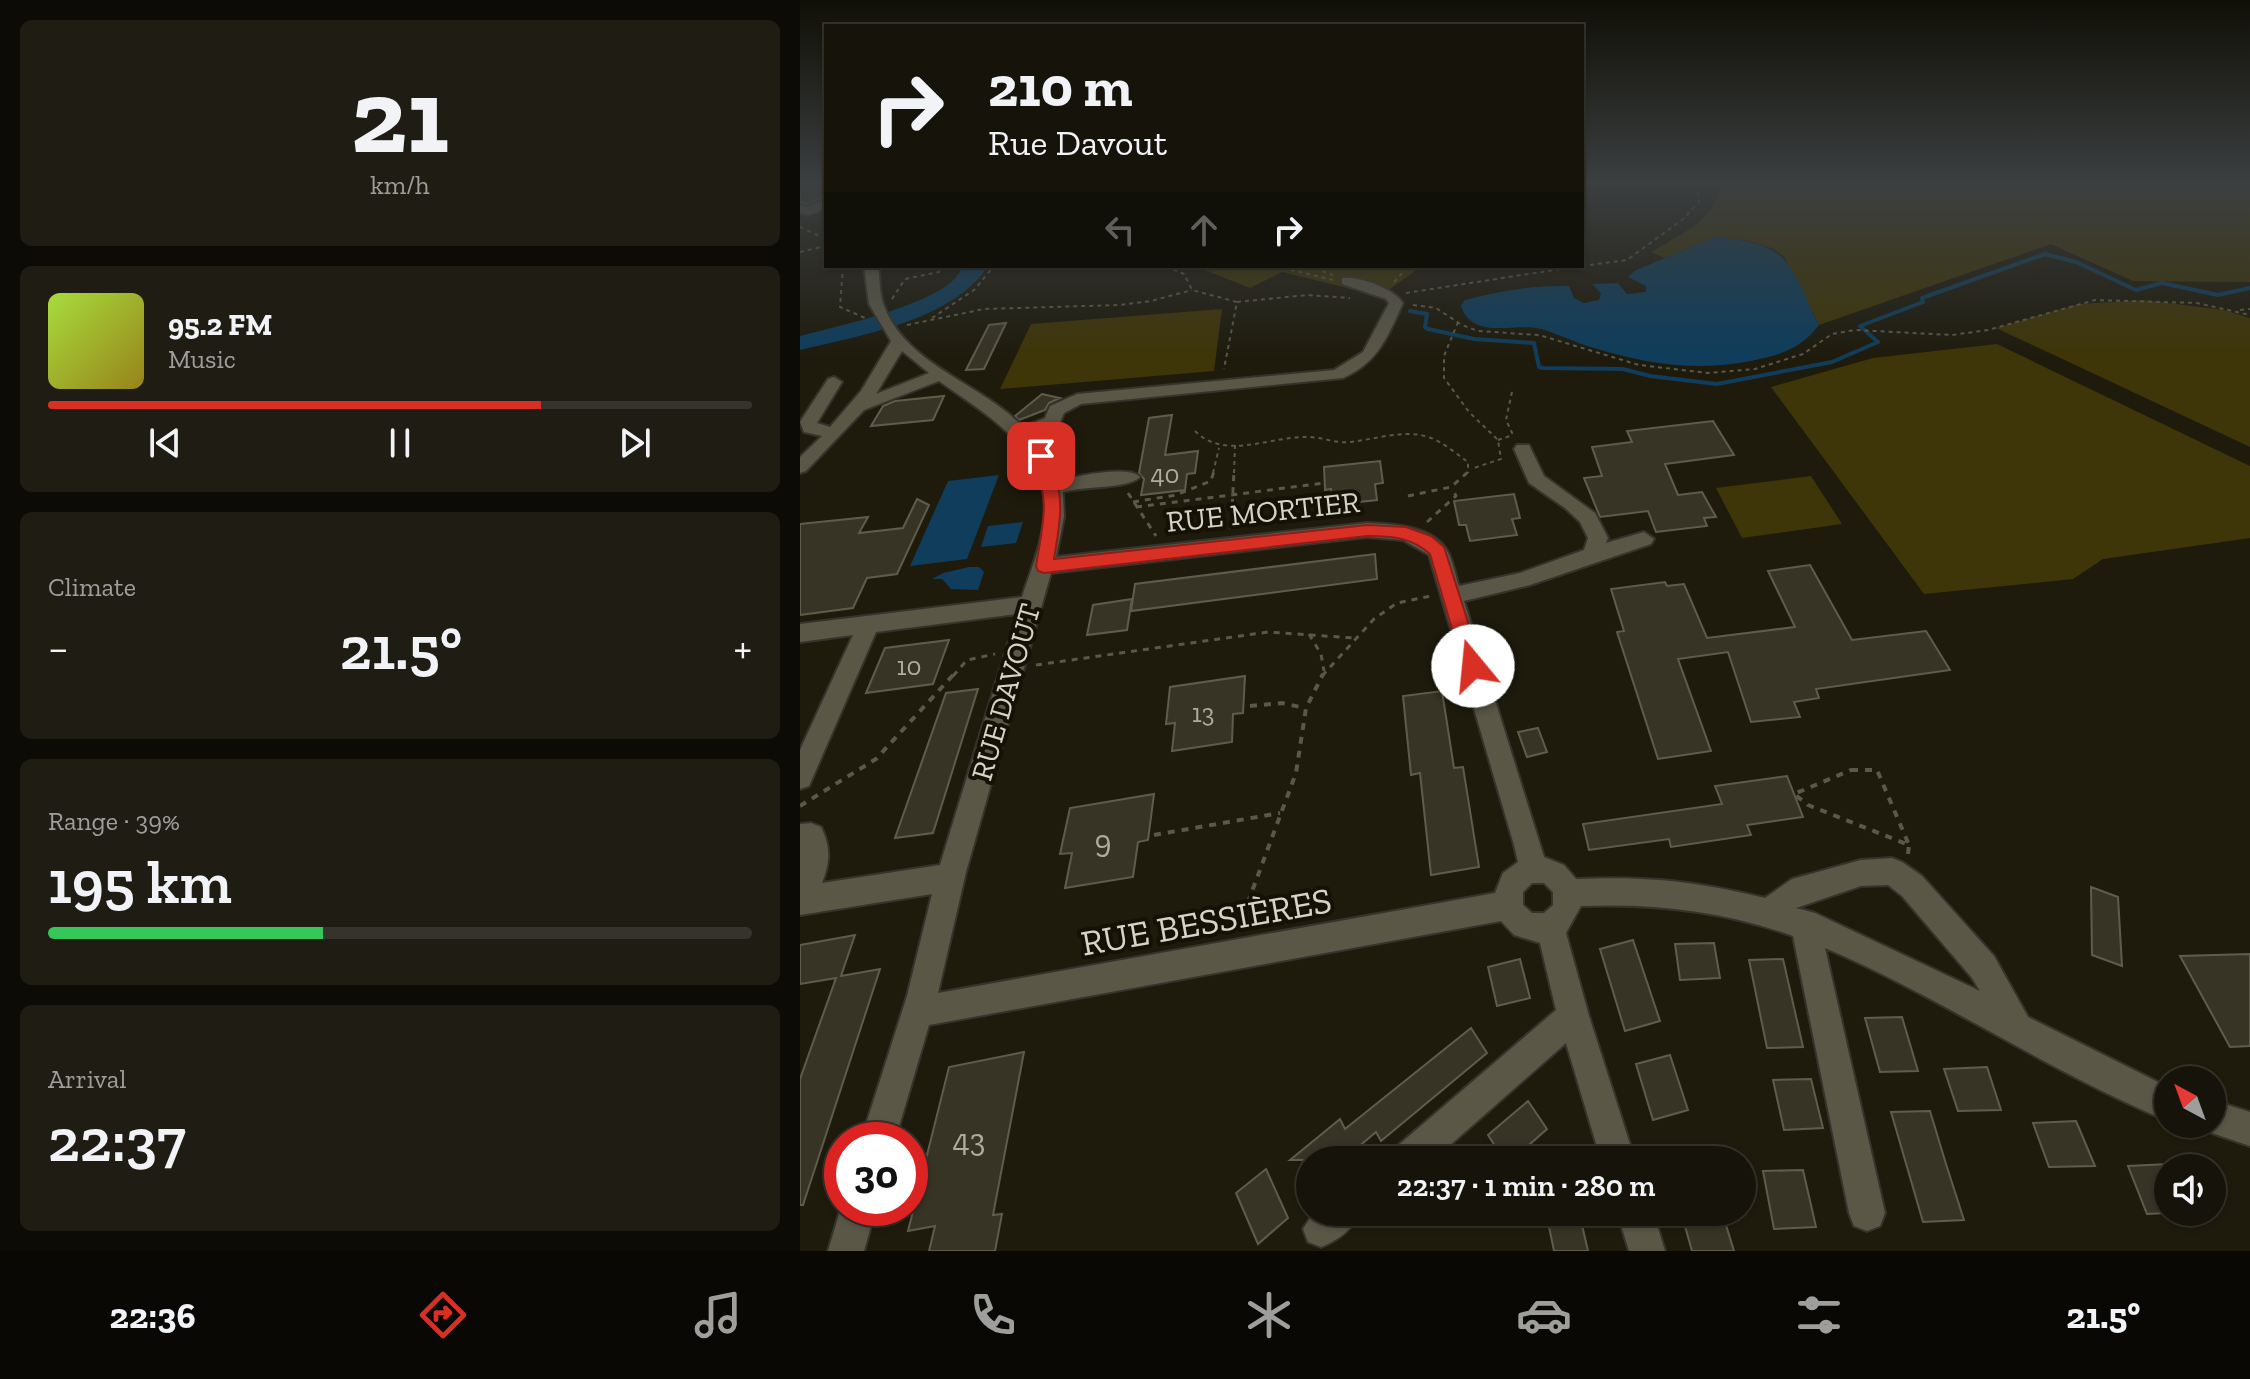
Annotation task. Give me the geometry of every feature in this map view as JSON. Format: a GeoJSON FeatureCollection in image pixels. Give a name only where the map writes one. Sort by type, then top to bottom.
{"type":"FeatureCollection","features":[{"type":"Feature","properties":{"kind":"street"},"geometry":{"type":"LineString","coordinates":[[800,467],[861,407],[882,376],[882,322],[870,291],[871,268]]}},
{"type":"Feature","properties":{"kind":"street"},"geometry":{"type":"LineString","coordinates":[[1023,433],[1053,421],[1056,410],[1077,399],[1337,375],[1359,367],[1370,357],[1390,297],[1342,279]]}},
{"type":"Feature","properties":{"kind":"street","name":"RUE DAVOUT"},"geometry":{"type":"LineString","coordinates":[[882,322],[923,361],[1023,433],[1041,456],[1053,489],[1054,508],[1044,566],[951,877],[918,1012],[884,1122]]}},
{"type":"Feature","properties":{"kind":"street"},"geometry":{"type":"LineString","coordinates":[[882,376],[923,361]]}},
{"type":"Feature","properties":{"kind":"street"},"geometry":{"type":"LineString","coordinates":[[861,407],[941,374]]}},
{"type":"Feature","properties":{"kind":"street"},"geometry":{"type":"LineString","coordinates":[[834,382],[808,423],[810,428],[819,432],[835,433]]}},
{"type":"Feature","properties":{"kind":"street"},"geometry":{"type":"LineString","coordinates":[[1518,442],[1536,479],[1572,503],[1588,518],[1598,538],[1592,555]]}},
{"type":"Feature","properties":{"kind":"street"},"geometry":{"type":"LineString","coordinates":[[1053,489],[1075,482],[1131,477]]}},
{"type":"Feature","properties":{"kind":"street","name":"RUE MORTIER"},"geometry":{"type":"LineString","coordinates":[[1044,566],[1367,530],[1400,531],[1412,535]]}},
{"type":"Feature","properties":{"kind":"street"},"geometry":{"type":"LineString","coordinates":[[1412,535],[1425,540],[1438,552],[1533,870]]}},
{"type":"Feature","properties":{"kind":"street"},"geometry":{"type":"LineString","coordinates":[[1451,594],[1523,580],[1644,539]]}},
{"type":"Feature","properties":{"kind":"street"},"geometry":{"type":"LineString","coordinates":[[800,633],[1031,604]]}},
{"type":"Feature","properties":{"kind":"street"},"geometry":{"type":"LineString","coordinates":[[800,778],[868,625]]}},
{"type":"Feature","properties":{"kind":"street"},"geometry":{"type":"LineString","coordinates":[[800,837],[811,836],[817,853],[801,900],[951,877]]}},
{"type":"Feature","properties":{"kind":"street"},"geometry":{"type":"LineString","coordinates":[[1542,869],[1558,877],[1568,893],[1565,913],[1550,926],[1529,927],[1520,922],[1509,905],[1508,895],[1516,878],[1533,870],[1542,869]]}},
{"type":"Feature","properties":{"kind":"street"},"geometry":{"type":"LineString","coordinates":[[1769,913],[1792,893],[1861,873],[1892,871],[1950,926],[1983,967],[2018,1029]]}},
{"type":"Feature","properties":{"kind":"street"},"geometry":{"type":"LineString","coordinates":[[1568,893],[1602,889],[1711,896],[1805,923],[1871,951],[2154,1097]]}},
{"type":"Feature","properties":{"kind":"street","name":"RUE BESSIÈRES"},"geometry":{"type":"LineString","coordinates":[[918,1012],[1509,905]]}},
{"type":"Feature","properties":{"kind":"street"},"geometry":{"type":"LineString","coordinates":[[1805,923],[1867,1213]]}},
{"type":"Feature","properties":{"kind":"street"},"geometry":{"type":"LineString","coordinates":[[1550,926],[1573,1016],[1614,1146]]}},
{"type":"Feature","properties":{"kind":"street"},"geometry":{"type":"LineString","coordinates":[[1423,1146],[1573,1016]]}},
{"type":"Feature","properties":{"kind":"street"},"geometry":{"type":"LineString","coordinates":[[2226,1121],[2250,1129]]}},
{"type":"Feature","properties":{"kind":"street"},"geometry":{"type":"LineString","coordinates":[[846,1251],[853,1226]]}},
{"type":"Feature","properties":{"kind":"street"},"geometry":{"type":"LineString","coordinates":[[1639,1226],[1647,1251]]}},
{"type":"Feature","properties":{"kind":"path"},"geometry":{"type":"LineString","coordinates":[[1584,266],[1627,260],[1657,239]]}},
{"type":"Feature","properties":{"kind":"path"},"geometry":{"type":"LineString","coordinates":[[800,252],[824,246]]}},
{"type":"Feature","properties":{"kind":"path"},"geometry":{"type":"LineString","coordinates":[[843,268],[840,307],[855,316],[882,322],[928,320],[984,309],[1151,301],[1192,290],[1237,302],[1292,295],[1390,297],[1569,268]]}},
{"type":"Feature","properties":{"kind":"path"},"geometry":{"type":"LineString","coordinates":[[882,322],[905,279],[939,272],[940,268]]}},
{"type":"Feature","properties":{"kind":"path"},"geometry":{"type":"LineString","coordinates":[[928,320],[964,299],[988,277],[993,268]]}},
{"type":"Feature","properties":{"kind":"path"},"geometry":{"type":"LineString","coordinates":[[1170,268],[1184,274],[1192,290]]}},
{"type":"Feature","properties":{"kind":"path"},"geometry":{"type":"LineString","coordinates":[[1281,268],[1302,275],[1342,279]]}},
{"type":"Feature","properties":{"kind":"path"},"geometry":{"type":"LineString","coordinates":[[1312,268],[1342,279]]}},
{"type":"Feature","properties":{"kind":"path"},"geometry":{"type":"LineString","coordinates":[[1390,297],[1408,268]]}},
{"type":"Feature","properties":{"kind":"path"},"geometry":{"type":"LineString","coordinates":[[1390,297],[1436,308],[1478,331],[1539,335],[1639,365],[1708,373],[1755,369],[1803,354],[1832,334],[1855,330],[1964,334],[2095,300],[2197,303],[2250,315]]}},
{"type":"Feature","properties":{"kind":"path"},"geometry":{"type":"LineString","coordinates":[[1221,385],[1237,302]]}},
{"type":"Feature","properties":{"kind":"path"},"geometry":{"type":"LineString","coordinates":[[2236,310],[2250,309]]}},
{"type":"Feature","properties":{"kind":"path"},"geometry":{"type":"LineString","coordinates":[[1458,322],[1444,356],[1444,378],[1469,412],[1498,440],[1501,459],[1470,469]]}},
{"type":"Feature","properties":{"kind":"path"},"geometry":{"type":"LineString","coordinates":[[1512,392],[1506,420],[1518,442]]}},
{"type":"Feature","properties":{"kind":"path"},"geometry":{"type":"LineString","coordinates":[[1195,431],[1205,441],[1220,447],[1308,437],[1346,443],[1407,434],[1425,436],[1468,462],[1470,469],[1467,476],[1451,487],[1408,496]]}},
{"type":"Feature","properties":{"kind":"path"},"geometry":{"type":"LineString","coordinates":[[1498,440],[1518,442]]}},
{"type":"Feature","properties":{"kind":"path"},"geometry":{"type":"LineString","coordinates":[[1231,545],[1235,445]]}},
{"type":"Feature","properties":{"kind":"path"},"geometry":{"type":"LineString","coordinates":[[1134,504],[1176,495],[1211,481],[1220,447]]}},
{"type":"Feature","properties":{"kind":"path"},"geometry":{"type":"LineString","coordinates":[[1131,477],[1127,497],[1167,553]]}},
{"type":"Feature","properties":{"kind":"path"},"geometry":{"type":"LineString","coordinates":[[1134,504],[1233,496],[1325,483]]}},
{"type":"Feature","properties":{"kind":"path"},"geometry":{"type":"LineString","coordinates":[[1412,535],[1456,496],[1451,487]]}},
{"type":"Feature","properties":{"kind":"path"},"geometry":{"type":"LineString","coordinates":[[1228,957],[1296,773],[1306,708],[1324,671],[1354,638],[1397,603],[1451,594]]}},
{"type":"Feature","properties":{"kind":"path"},"geometry":{"type":"LineString","coordinates":[[800,806],[876,759],[967,660],[1017,658],[1268,632],[1354,638]]}},
{"type":"Feature","properties":{"kind":"path"},"geometry":{"type":"LineString","coordinates":[[1309,634],[1321,654],[1324,671]]}},
{"type":"Feature","properties":{"kind":"path"},"geometry":{"type":"LineString","coordinates":[[1250,706],[1282,703],[1306,708]]}},
{"type":"Feature","properties":{"kind":"path"},"geometry":{"type":"LineString","coordinates":[[1906,881],[1909,845],[1877,770],[1851,770],[1794,794],[1808,805],[1909,845]]}},
{"type":"Feature","properties":{"kind":"path"},"geometry":{"type":"LineString","coordinates":[[1154,835],[1280,813]]}},
{"type":"Feature","properties":{"kind":"shaded area"},"geometry":{"type":"Polygon","coordinates":[[[1672,239],[1710,239],[1665,258],[1651,252],[1672,239]]]}},
{"type":"Feature","properties":{"kind":"shaded area"},"geometry":{"type":"Polygon","coordinates":[[[1736,239],[2250,239],[2250,282],[2133,281],[2051,244],[1819,325],[1785,258],[1774,249],[1736,239]]]}},
{"type":"Feature","properties":{"kind":"shaded area"},"geometry":{"type":"Polygon","coordinates":[[[1200,268],[1419,268],[1380,296],[1282,272],[1250,288],[1200,268]]]}},
{"type":"Feature","properties":{"kind":"shaded area"},"geometry":{"type":"Polygon","coordinates":[[[2144,300],[2224,310],[2250,318],[2250,447],[1996,328],[2079,304],[2144,300]]]}},
{"type":"Feature","properties":{"kind":"shaded area"},"geometry":{"type":"Polygon","coordinates":[[[1222,309],[1214,371],[1000,389],[1031,324],[1222,309]]]}},
{"type":"Feature","properties":{"kind":"shaded area"},"geometry":{"type":"Polygon","coordinates":[[[1997,344],[2250,466],[2250,538],[2103,559],[2073,579],[1924,594],[1771,387],[1873,358],[1997,344]]]}},
{"type":"Feature","properties":{"kind":"shaded area"},"geometry":{"type":"Polygon","coordinates":[[[1811,476],[1842,524],[1742,538],[1716,488],[1811,476]]]}},
{"type":"Feature","properties":{"kind":"water"},"geometry":{"type":"Polygon","coordinates":[[[1710,239],[1736,239],[1760,245],[1784,260],[1819,325],[1805,340],[1789,350],[1762,359],[1710,366],[1672,365],[1614,354],[1541,329],[1484,327],[1467,317],[1461,306],[1465,300],[1543,286],[1569,286],[1574,298],[1584,303],[1599,300],[1601,293],[1592,284],[1618,283],[1627,294],[1646,292],[1646,286],[1628,277],[1634,271],[1710,239]]]}},
{"type":"Feature","properties":{"kind":"water"},"geometry":{"type":"Polygon","coordinates":[[[999,475],[967,559],[910,566],[948,481],[999,475]]]}},
{"type":"Feature","properties":{"kind":"water"},"geometry":{"type":"Polygon","coordinates":[[[1023,522],[1016,543],[981,547],[988,526],[1023,522]]]}},
{"type":"Feature","properties":{"kind":"water"},"geometry":{"type":"Polygon","coordinates":[[[979,567],[984,572],[978,590],[951,589],[942,579],[932,579],[943,573],[979,567]]]}},
{"type":"Feature","properties":{"kind":"building"},"geometry":{"type":"Polygon","coordinates":[[[1006,323],[984,369],[966,370],[989,325],[1006,323]]]}},
{"type":"Feature","properties":{"kind":"building"},"geometry":{"type":"Polygon","coordinates":[[[1042,394],[1060,398],[1049,403],[1045,410],[1019,420],[1015,416],[1042,394]]]}},
{"type":"Feature","properties":{"kind":"building"},"geometry":{"type":"Polygon","coordinates":[[[944,396],[933,420],[871,426],[883,406],[895,401],[944,396]]]}},
{"type":"Feature","properties":{"kind":"building"},"geometry":{"type":"Polygon","coordinates":[[[1172,415],[1165,455],[1198,451],[1195,473],[1187,474],[1185,490],[1141,495],[1144,479],[1139,473],[1149,418],[1172,415]]]}},
{"type":"Feature","properties":{"kind":"building"},"geometry":{"type":"Polygon","coordinates":[[[1713,421],[1734,455],[1665,464],[1678,495],[1702,492],[1716,517],[1704,518],[1707,526],[1656,532],[1648,511],[1600,517],[1584,478],[1602,476],[1592,447],[1632,442],[1627,431],[1713,421]]]}},
{"type":"Feature","properties":{"kind":"building"},"geometry":{"type":"Polygon","coordinates":[[[1380,461],[1383,483],[1375,484],[1377,500],[1332,505],[1331,489],[1325,490],[1324,467],[1380,461]]]}},
{"type":"Feature","properties":{"kind":"building"},"geometry":{"type":"Polygon","coordinates":[[[1514,494],[1520,518],[1512,519],[1517,535],[1470,541],[1466,525],[1459,525],[1454,501],[1514,494]]]}},
{"type":"Feature","properties":{"kind":"building"},"geometry":{"type":"Polygon","coordinates":[[[917,499],[929,505],[897,574],[867,578],[853,608],[800,615],[800,524],[868,517],[859,533],[903,528],[917,499]]]}},
{"type":"Feature","properties":{"kind":"building"},"geometry":{"type":"Polygon","coordinates":[[[1375,554],[1377,579],[1131,611],[1135,584],[1375,554]]]}},
{"type":"Feature","properties":{"kind":"building"},"geometry":{"type":"Polygon","coordinates":[[[1810,565],[1852,640],[1926,631],[1950,670],[1816,689],[1819,698],[1794,702],[1800,717],[1751,722],[1728,652],[1678,659],[1711,751],[1658,759],[1617,632],[1624,631],[1611,589],[1665,582],[1667,586],[1684,584],[1707,638],[1795,627],[1768,571],[1810,565]]]}},
{"type":"Feature","properties":{"kind":"building"},"geometry":{"type":"Polygon","coordinates":[[[1132,599],[1127,630],[1087,635],[1093,605],[1132,599]]]}},
{"type":"Feature","properties":{"kind":"building"},"geometry":{"type":"Polygon","coordinates":[[[949,640],[933,684],[866,693],[885,648],[949,640]]]}},
{"type":"Feature","properties":{"kind":"building"},"geometry":{"type":"Polygon","coordinates":[[[1245,676],[1243,713],[1233,714],[1232,742],[1172,751],[1175,723],[1166,724],[1170,687],[1245,676]]]}},
{"type":"Feature","properties":{"kind":"building"},"geometry":{"type":"Polygon","coordinates":[[[978,689],[933,833],[895,838],[946,693],[978,689]]]}},
{"type":"Feature","properties":{"kind":"building"},"geometry":{"type":"Polygon","coordinates":[[[1442,691],[1454,768],[1463,767],[1479,867],[1431,875],[1420,773],[1411,775],[1403,696],[1442,691]]]}},
{"type":"Feature","properties":{"kind":"building"},"geometry":{"type":"Polygon","coordinates":[[[1538,728],[1547,752],[1527,757],[1518,732],[1538,728]]]}},
{"type":"Feature","properties":{"kind":"building"},"geometry":{"type":"Polygon","coordinates":[[[1787,776],[1803,817],[1747,825],[1751,835],[1671,847],[1669,839],[1589,850],[1583,824],[1722,804],[1715,786],[1787,776]]]}},
{"type":"Feature","properties":{"kind":"building"},"geometry":{"type":"Polygon","coordinates":[[[1154,794],[1148,840],[1138,842],[1133,877],[1065,888],[1072,853],[1060,854],[1070,808],[1154,794]]]}},
{"type":"Feature","properties":{"kind":"building"},"geometry":{"type":"Polygon","coordinates":[[[2091,887],[2118,897],[2122,966],[2092,955],[2091,887]]]}},
{"type":"Feature","properties":{"kind":"building"},"geometry":{"type":"Polygon","coordinates":[[[855,935],[841,976],[880,969],[830,1122],[824,1122],[824,1141],[803,1205],[800,1205],[800,1079],[836,978],[800,984],[800,945],[855,935]]]}},
{"type":"Feature","properties":{"kind":"building"},"geometry":{"type":"Polygon","coordinates":[[[1633,940],[1660,1021],[1625,1031],[1600,949],[1633,940]]]}},
{"type":"Feature","properties":{"kind":"building"},"geometry":{"type":"Polygon","coordinates":[[[1714,943],[1720,978],[1680,980],[1675,944],[1714,943]]]}},
{"type":"Feature","properties":{"kind":"building"},"geometry":{"type":"Polygon","coordinates":[[[2250,954],[2250,1046],[2230,1047],[2180,956],[2250,954]]]}},
{"type":"Feature","properties":{"kind":"building"},"geometry":{"type":"Polygon","coordinates":[[[1520,959],[1530,998],[1497,1006],[1488,967],[1520,959]]]}},
{"type":"Feature","properties":{"kind":"building"},"geometry":{"type":"Polygon","coordinates":[[[1783,959],[1803,1047],[1767,1048],[1749,960],[1783,959]]]}},
{"type":"Feature","properties":{"kind":"building"},"geometry":{"type":"Polygon","coordinates":[[[1902,1017],[1918,1071],[1880,1072],[1865,1018],[1902,1017]]]}},
{"type":"Feature","properties":{"kind":"building"},"geometry":{"type":"Polygon","coordinates":[[[1471,1028],[1487,1053],[1381,1141],[1376,1132],[1360,1146],[1307,1146],[1340,1119],[1345,1129],[1471,1028]]]}},
{"type":"Feature","properties":{"kind":"building"},"geometry":{"type":"Polygon","coordinates":[[[1024,1052],[993,1215],[1002,1214],[995,1251],[929,1251],[935,1226],[908,1231],[909,1226],[928,1226],[928,1151],[949,1067],[1024,1052]]]}},
{"type":"Feature","properties":{"kind":"building"},"geometry":{"type":"Polygon","coordinates":[[[1670,1055],[1688,1110],[1653,1120],[1636,1064],[1670,1055]]]}},
{"type":"Feature","properties":{"kind":"building"},"geometry":{"type":"Polygon","coordinates":[[[1987,1067],[2001,1110],[1958,1111],[1944,1069],[1987,1067]]]}},
{"type":"Feature","properties":{"kind":"building"},"geometry":{"type":"Polygon","coordinates":[[[1811,1079],[1823,1128],[1784,1130],[1773,1080],[1811,1079]]]}},
{"type":"Feature","properties":{"kind":"building"},"geometry":{"type":"Polygon","coordinates":[[[1528,1101],[1547,1129],[1528,1146],[1495,1146],[1488,1135],[1528,1101]]]}},
{"type":"Feature","properties":{"kind":"building"},"geometry":{"type":"Polygon","coordinates":[[[1930,1111],[1964,1220],[1923,1222],[1891,1112],[1930,1111]]]}},
{"type":"Feature","properties":{"kind":"building"},"geometry":{"type":"Polygon","coordinates":[[[2076,1121],[2095,1166],[2049,1167],[2033,1123],[2076,1121]]]}},
{"type":"Feature","properties":{"kind":"building"},"geometry":{"type":"Polygon","coordinates":[[[2154,1165],[2154,1214],[2147,1214],[2128,1166],[2154,1165]]]}},
{"type":"Feature","properties":{"kind":"building"},"geometry":{"type":"Polygon","coordinates":[[[1266,1169],[1288,1218],[1258,1244],[1236,1193],[1266,1169]]]}},
{"type":"Feature","properties":{"kind":"building"},"geometry":{"type":"Polygon","coordinates":[[[1803,1170],[1816,1227],[1774,1229],[1763,1171],[1803,1170]]]}},
{"type":"Feature","properties":{"kind":"building"},"geometry":{"type":"Polygon","coordinates":[[[1549,1226],[1582,1226],[1588,1251],[1554,1251],[1549,1226]]]}},
{"type":"Feature","properties":{"kind":"building"},"geometry":{"type":"Polygon","coordinates":[[[1685,1226],[1726,1226],[1734,1251],[1692,1251],[1685,1226]]]}},
{"type":"Feature","properties":{"kind":"waterway"},"geometry":{"type":"LineString","coordinates":[[1410,311],[1427,314],[1425,327],[1428,329],[1474,339],[1534,343],[1539,367],[1543,368],[1623,369],[1650,376],[1717,384],[1832,362],[1878,342],[1860,326],[1923,302],[1922,298],[2045,254],[2076,262],[2136,290],[2162,283],[2218,295],[2250,288]]}},
{"type":"Feature","properties":{"kind":"waterway"},"geometry":{"type":"LineString","coordinates":[[800,343],[921,307],[962,284],[974,268]]}},
{"type":"Feature","properties":{"kind":"route"},"geometry":{"type":"LineString","coordinates":[[1041,456],[1053,489],[1054,508],[1044,566],[1367,530],[1400,531],[1425,540],[1438,552],[1473,666]]}}]}
